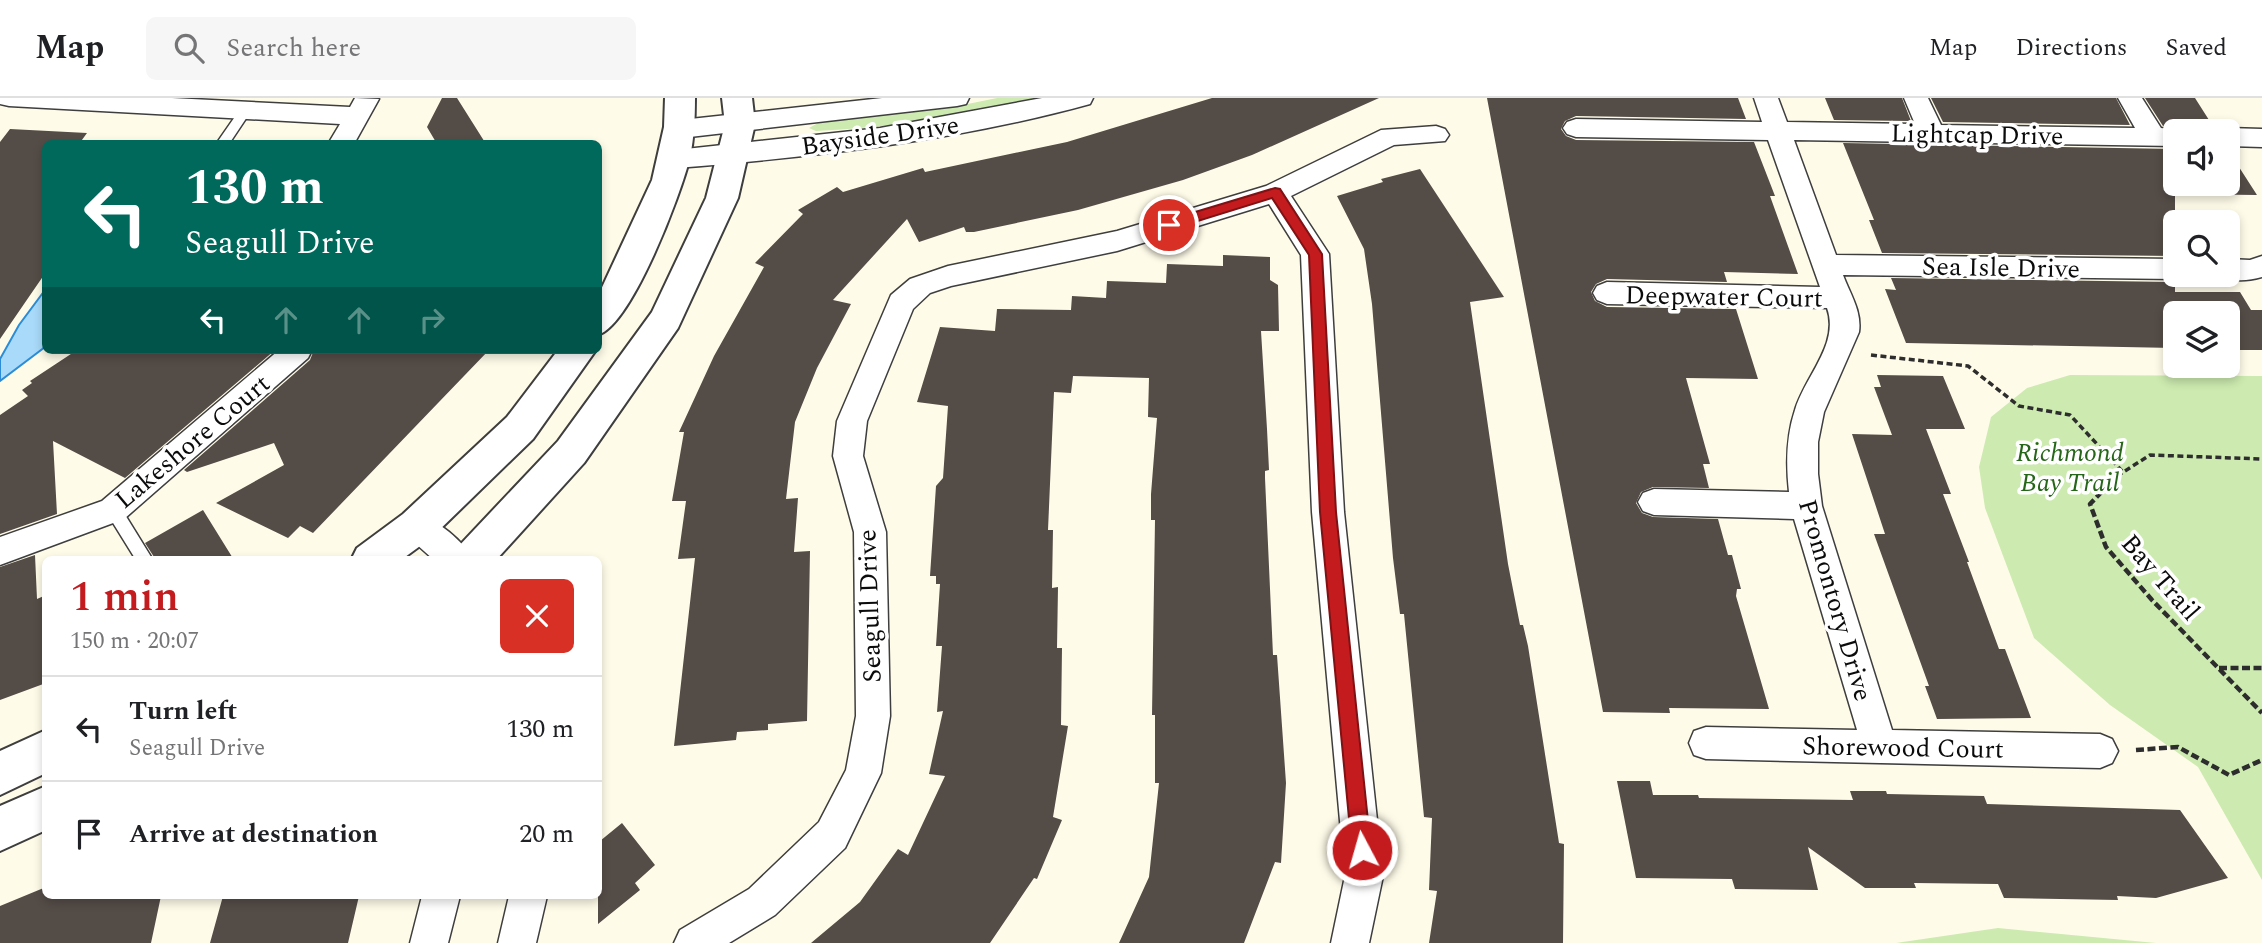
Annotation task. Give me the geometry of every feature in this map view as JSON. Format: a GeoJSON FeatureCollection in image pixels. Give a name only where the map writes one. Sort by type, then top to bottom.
{"type":"FeatureCollection","features":[{"type":"Feature","properties":{"kind":"street"},"geometry":{"type":"LineString","coordinates":[[0,114],[11,98],[145,102],[245,111],[363,107]]}},
{"type":"Feature","properties":{"kind":"street","name":"Bayside Drive"},"geometry":{"type":"LineString","coordinates":[[736,126],[957,98]]}},
{"type":"Feature","properties":{"kind":"street","name":"Bayside Drive"},"geometry":{"type":"LineString","coordinates":[[679,129],[965,124],[1081,98]]}},
{"type":"Feature","properties":{"kind":"street","name":"Promontory Drive"},"geometry":{"type":"LineString","coordinates":[[1766,98],[1840,298],[1846,322],[1841,352],[1820,382],[1807,415],[1802,471],[1806,506],[1880,747]]}},
{"type":"Feature","properties":{"kind":"street"},"geometry":{"type":"LineString","coordinates":[[1916,98],[1932,133]]}},
{"type":"Feature","properties":{"kind":"street"},"geometry":{"type":"LineString","coordinates":[[2130,98],[2163,135]]}},
{"type":"Feature","properties":{"kind":"street"},"geometry":{"type":"LineString","coordinates":[[343,140],[363,107]]}},
{"type":"Feature","properties":{"kind":"street"},"geometry":{"type":"LineString","coordinates":[[475,556],[571,452],[666,318],[722,198],[736,126]]}},
{"type":"Feature","properties":{"kind":"street","name":"Lightcap Drive"},"geometry":{"type":"LineString","coordinates":[[1576,128],[2163,136]]}},
{"type":"Feature","properties":{"kind":"street"},"geometry":{"type":"LineString","coordinates":[[602,316],[616,294],[663,194],[679,129]]}},
{"type":"Feature","properties":{"kind":"street","name":"Seagull Drive"},"geometry":{"type":"LineString","coordinates":[[693,943],[762,902],[832,835],[863,773],[873,716],[870,532],[848,457],[852,421],[901,303],[920,286],[948,276],[1116,241],[1275,193],[1390,136],[1436,135]]}},
{"type":"Feature","properties":{"kind":"street"},"geometry":{"type":"LineString","coordinates":[[2240,137],[2262,138]]}},
{"type":"Feature","properties":{"kind":"street"},"geometry":{"type":"LineString","coordinates":[[1275,193],[1315,254],[1328,512],[1364,876],[1350,943]]}},
{"type":"Feature","properties":{"kind":"street","name":"Sea Isle Drive"},"geometry":{"type":"LineString","coordinates":[[1827,265],[2163,269]]}},
{"type":"Feature","properties":{"kind":"street"},"geometry":{"type":"LineString","coordinates":[[2240,270],[2251,270],[2262,266]]}},
{"type":"Feature","properties":{"kind":"street","name":"Deepwater Court"},"geometry":{"type":"LineString","coordinates":[[1607,293],[1840,298]]}},
{"type":"Feature","properties":{"kind":"street","name":"Lakeshore Court"},"geometry":{"type":"LineString","coordinates":[[0,551],[113,510],[293,354]]}},
{"type":"Feature","properties":{"kind":"street"},"geometry":{"type":"LineString","coordinates":[[376,556],[417,526],[520,428],[575,354]]}},
{"type":"Feature","properties":{"kind":"street"},"geometry":{"type":"LineString","coordinates":[[1654,502],[1806,506]]}},
{"type":"Feature","properties":{"kind":"street"},"geometry":{"type":"LineString","coordinates":[[417,526],[452,556]]}},
{"type":"Feature","properties":{"kind":"street","name":"Shorewood Court"},"geometry":{"type":"LineString","coordinates":[[1706,743],[2100,751]]}},
{"type":"Feature","properties":{"kind":"street"},"geometry":{"type":"LineString","coordinates":[[0,774],[42,752]]}},
{"type":"Feature","properties":{"kind":"street"},"geometry":{"type":"LineString","coordinates":[[0,829],[42,809]]}},
{"type":"Feature","properties":{"kind":"street"},"geometry":{"type":"LineString","coordinates":[[429,943],[440,899]]}},
{"type":"Feature","properties":{"kind":"street"},"geometry":{"type":"LineString","coordinates":[[517,943],[527,899]]}},
{"type":"Feature","properties":{"kind":"lane"},"geometry":{"type":"LineString","coordinates":[[225,140],[245,111]]}},
{"type":"Feature","properties":{"kind":"lane"},"geometry":{"type":"LineString","coordinates":[[113,510],[142,556]]}},
{"type":"Feature","properties":{"kind":"path"},"geometry":{"type":"LineString","coordinates":[[1841,352],[1968,366],[2019,406],[2070,415],[2122,471]]}},
{"type":"Feature","properties":{"kind":"path","name":"Bay Trail"},"geometry":{"type":"LineString","coordinates":[[2262,459],[2150,455],[2122,471],[2090,504],[2106,547],[2262,713]]}},
{"type":"Feature","properties":{"kind":"path"},"geometry":{"type":"LineString","coordinates":[[2218,668],[2262,668]]}},
{"type":"Feature","properties":{"kind":"path"},"geometry":{"type":"LineString","coordinates":[[2100,751],[2178,747],[2228,775],[2262,760]]}},
{"type":"Feature","properties":{"kind":"green space"},"geometry":{"type":"Polygon","coordinates":[[[997,98],[1040,98],[985,111],[901,124],[816,131],[809,128],[818,123],[948,108],[997,98]]]}},
{"type":"Feature","properties":{"kind":"green space","name":"Richmond Bay Trail"},"geometry":{"type":"Polygon","coordinates":[[[2070,375],[2163,375],[2163,378],[2262,376],[2262,880],[2198,767],[2110,705],[2034,638],[1985,508],[1979,467],[1991,417],[2027,388],[2070,375]]]}},
{"type":"Feature","properties":{"kind":"green space"},"geometry":{"type":"Polygon","coordinates":[[[1998,928],[2156,943],[1896,943],[1998,928]]]}},
{"type":"Feature","properties":{"kind":"water"},"geometry":{"type":"Polygon","coordinates":[[[42,294],[42,349],[0,381],[0,359],[19,325],[42,294]]]}},
{"type":"Feature","properties":{"kind":"building"},"geometry":{"type":"Polygon","coordinates":[[[442,98],[457,98],[483,140],[435,140],[427,127],[442,98]]]}},
{"type":"Feature","properties":{"kind":"building"},"geometry":{"type":"Polygon","coordinates":[[[1212,98],[1379,98],[1252,155],[1183,180],[1078,210],[974,232],[966,232],[964,227],[919,242],[907,219],[833,300],[851,304],[817,368],[795,422],[786,499],[798,498],[794,552],[810,551],[807,721],[768,724],[768,730],[737,732],[736,740],[674,746],[695,558],[678,559],[686,501],[672,501],[684,432],[679,432],[714,356],[764,267],[755,263],[803,214],[798,210],[837,187],[843,192],[923,168],[925,172],[1067,142],[1212,98]]]}},
{"type":"Feature","properties":{"kind":"building"},"geometry":{"type":"Polygon","coordinates":[[[1487,98],[1738,98],[1746,119],[1576,116],[1565,121],[1561,129],[1566,136],[1576,140],[1754,142],[1775,196],[1770,196],[1798,274],[1724,272],[1727,282],[1607,279],[1596,284],[1591,292],[1595,301],[1607,307],[1736,309],[1758,379],[1686,378],[1710,464],[1703,464],[1709,488],[1653,487],[1641,492],[1636,503],[1642,513],[1653,517],[1718,519],[1728,555],[1732,555],[1741,589],[1737,589],[1736,596],[1769,709],[1669,708],[1670,713],[1603,712],[1487,98]]]}},
{"type":"Feature","properties":{"kind":"building"},"geometry":{"type":"Polygon","coordinates":[[[1825,98],[1902,98],[1911,121],[1834,120],[1825,98]]]}},
{"type":"Feature","properties":{"kind":"building"},"geometry":{"type":"Polygon","coordinates":[[[1931,98],[2116,98],[2130,125],[1943,122],[1931,98]]]}},
{"type":"Feature","properties":{"kind":"building"},"geometry":{"type":"Polygon","coordinates":[[[2145,98],[2195,98],[2208,119],[2163,119],[2163,126],[2145,98]]]}},
{"type":"Feature","properties":{"kind":"building"},"geometry":{"type":"Polygon","coordinates":[[[10,129],[87,133],[82,140],[42,140],[42,278],[0,339],[0,142],[10,129]]]}},
{"type":"Feature","properties":{"kind":"building"},"geometry":{"type":"Polygon","coordinates":[[[1843,143],[2163,149],[2163,196],[2175,196],[2175,210],[2163,210],[2163,256],[1882,253],[1869,220],[1874,220],[1843,143]]]}},
{"type":"Feature","properties":{"kind":"building"},"geometry":{"type":"Polygon","coordinates":[[[1420,169],[1504,297],[1470,302],[1508,564],[1520,625],[1523,625],[1528,646],[1559,843],[1564,844],[1563,943],[1429,943],[1437,891],[1429,890],[1432,818],[1424,817],[1404,614],[1400,614],[1393,558],[1372,304],[1364,249],[1337,196],[1383,182],[1381,179],[1420,169]]]}},
{"type":"Feature","properties":{"kind":"building"},"geometry":{"type":"Polygon","coordinates":[[[2240,169],[2257,195],[2240,195],[2240,169]]]}},
{"type":"Feature","properties":{"kind":"building"},"geometry":{"type":"Polygon","coordinates":[[[1223,255],[1270,257],[1270,280],[1278,285],[1279,331],[1261,331],[1269,470],[1265,471],[1265,478],[1273,655],[1277,655],[1286,783],[1281,863],[1275,862],[1244,943],[1119,943],[1149,877],[1159,783],[1155,783],[1155,715],[1152,715],[1155,520],[1151,520],[1151,494],[1157,418],[1148,417],[1149,378],[1073,376],[1071,393],[1054,392],[1048,530],[1053,530],[1052,588],[1058,587],[1057,648],[1062,648],[1061,725],[1068,726],[1053,817],[1062,820],[1037,879],[1034,878],[990,943],[811,943],[860,902],[898,849],[908,855],[945,776],[929,774],[943,711],[937,712],[942,646],[936,646],[940,584],[936,584],[936,576],[930,576],[936,486],[943,478],[948,406],[917,402],[940,327],[995,331],[997,309],[1071,310],[1072,296],[1106,298],[1107,281],[1166,283],[1167,264],[1223,266],[1223,255]]]}},
{"type":"Feature","properties":{"kind":"building"},"geometry":{"type":"Polygon","coordinates":[[[1891,278],[2163,282],[2163,287],[2175,287],[2175,292],[2240,292],[2251,310],[2262,310],[2262,350],[2240,350],[2240,301],[2163,301],[2163,348],[1906,343],[1885,289],[1896,290],[1891,278]]]}},
{"type":"Feature","properties":{"kind":"building"},"geometry":{"type":"Polygon","coordinates":[[[71,354],[270,354],[125,478],[53,441],[57,514],[0,534],[0,415],[28,396],[22,390],[32,383],[30,381],[71,354]]]}},
{"type":"Feature","properties":{"kind":"building"},"geometry":{"type":"Polygon","coordinates":[[[312,354],[485,354],[313,533],[300,526],[288,538],[216,503],[284,465],[274,443],[187,472],[184,470],[310,360],[312,354]]]}},
{"type":"Feature","properties":{"kind":"building"},"geometry":{"type":"Polygon","coordinates":[[[1877,375],[1943,376],[1965,429],[1926,429],[1951,494],[1943,494],[1967,562],[1999,649],[2005,649],[2031,718],[1937,719],[1925,686],[1929,686],[1874,534],[1885,534],[1852,434],[1892,435],[1874,387],[1881,387],[1877,375]]]}},
{"type":"Feature","properties":{"kind":"building"},"geometry":{"type":"Polygon","coordinates":[[[203,510],[232,556],[153,556],[145,543],[203,510]]]}},
{"type":"Feature","properties":{"kind":"building"},"geometry":{"type":"Polygon","coordinates":[[[35,555],[37,599],[42,597],[42,684],[0,700],[0,567],[35,555]]]}},
{"type":"Feature","properties":{"kind":"building"},"geometry":{"type":"Polygon","coordinates":[[[1617,781],[1650,781],[1653,795],[1698,795],[1699,798],[1853,800],[1850,791],[1886,791],[1887,794],[1984,796],[1987,804],[2180,810],[2228,878],[2156,898],[2117,896],[2118,900],[2004,898],[1998,884],[1914,883],[1916,888],[1865,888],[1808,847],[1818,890],[1735,889],[1732,879],[1636,878],[1617,781]]]}},
{"type":"Feature","properties":{"kind":"building"},"geometry":{"type":"Polygon","coordinates":[[[622,823],[655,865],[635,883],[640,890],[598,924],[598,899],[602,899],[602,839],[622,823]]]}},
{"type":"Feature","properties":{"kind":"building"},"geometry":{"type":"Polygon","coordinates":[[[42,889],[42,899],[160,899],[151,943],[0,943],[0,906],[42,889]]]}},
{"type":"Feature","properties":{"kind":"building"},"geometry":{"type":"Polygon","coordinates":[[[222,899],[358,899],[348,943],[210,943],[222,899]]]}},
{"type":"Feature","properties":{"kind":"route"},"geometry":{"type":"LineString","coordinates":[[1169,225],[1275,193],[1315,254],[1328,512],[1362,850]]}}]}
